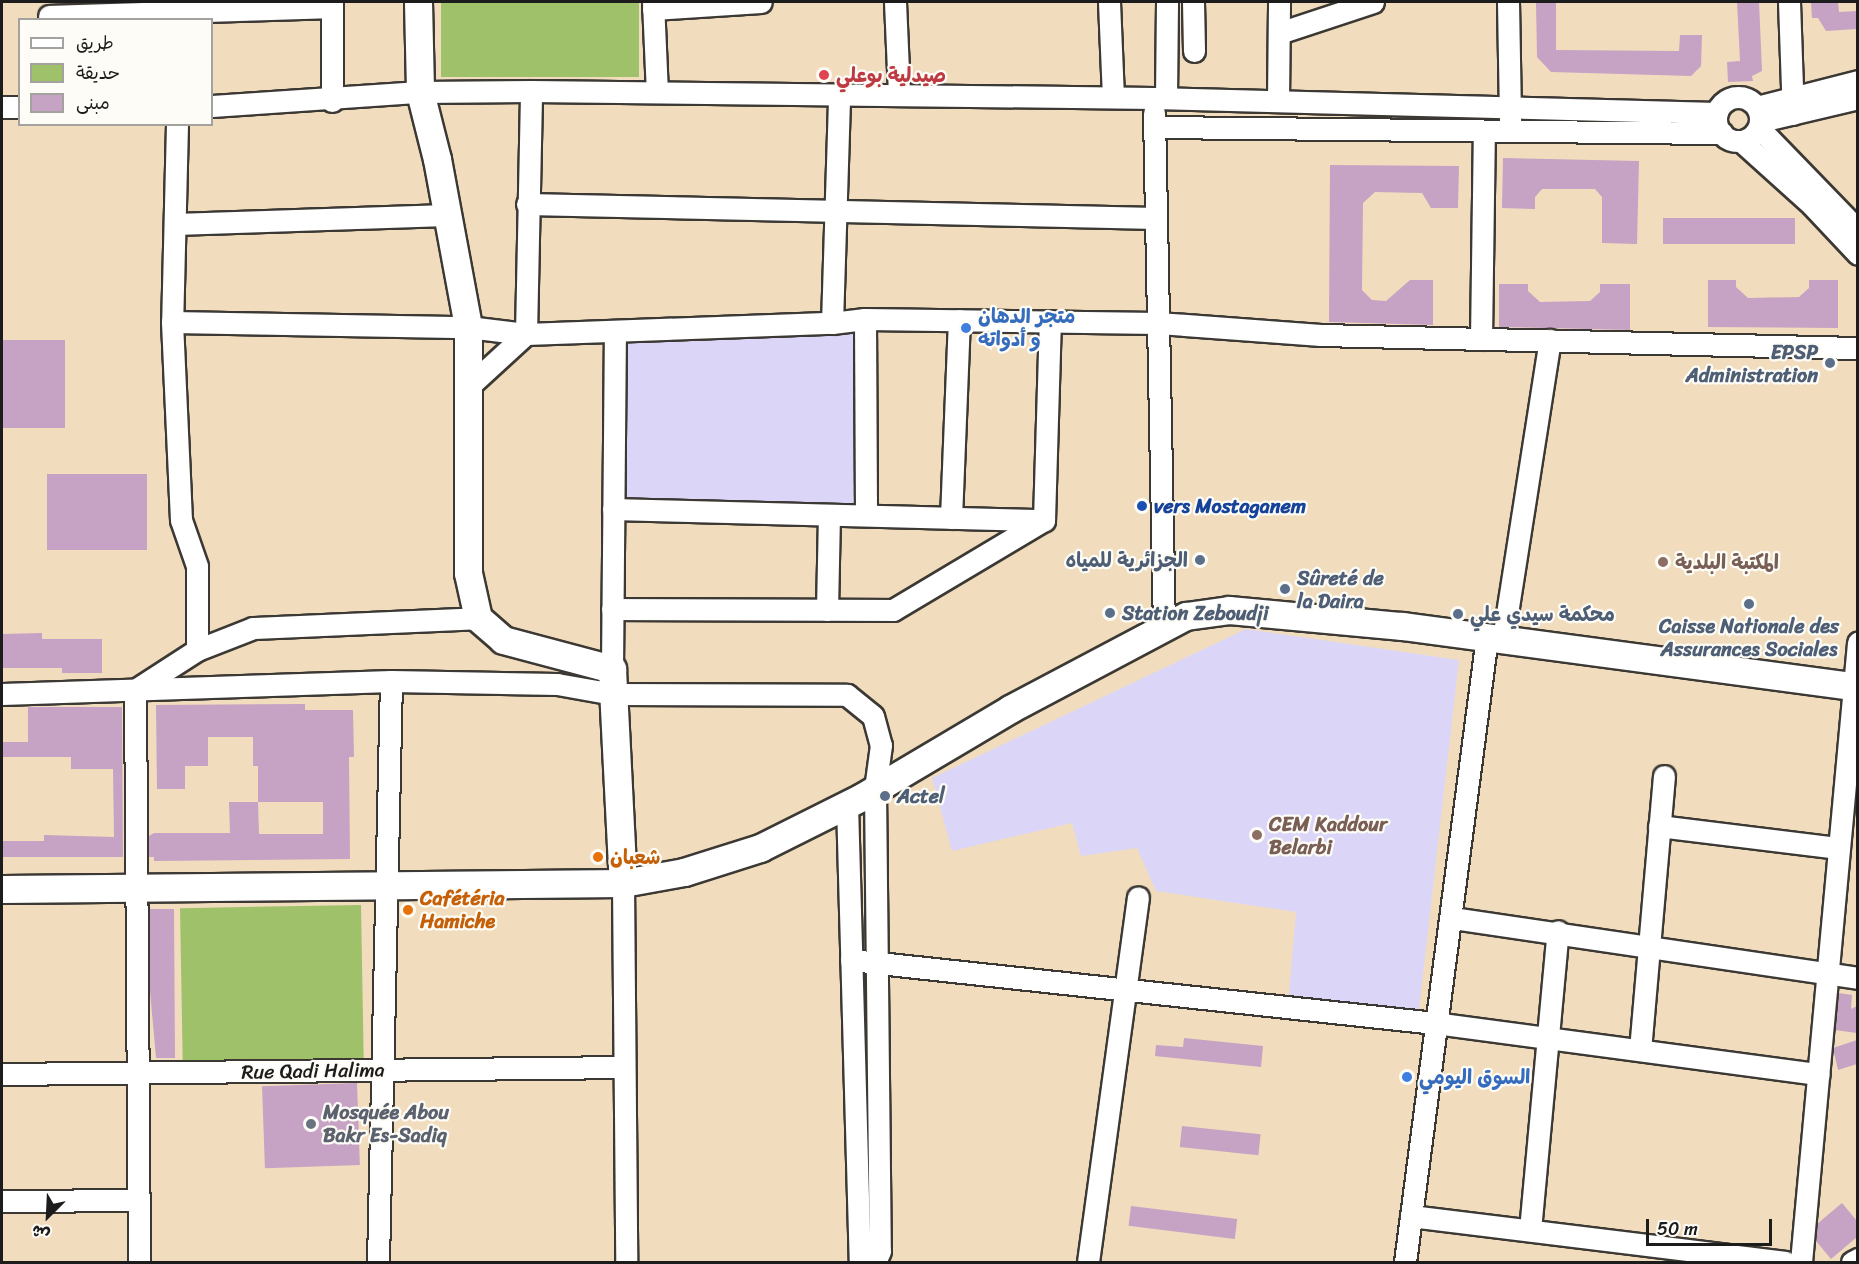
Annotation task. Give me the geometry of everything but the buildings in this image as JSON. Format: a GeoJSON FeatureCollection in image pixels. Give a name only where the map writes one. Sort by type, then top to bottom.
{"type":"FeatureCollection","features":[{"type":"Feature","properties":{"kind":"main road"},"geometry":{"type":"LineString","coordinates":[[418,2],[420,93],[447,215],[468,327],[468,573],[478,618],[503,640],[613,682],[622,883]]}},
{"type":"Feature","properties":{"kind":"main road"},"geometry":{"type":"LineString","coordinates":[[2,889],[622,883],[684,872],[760,848],[848,804],[1010,709],[1186,616],[1229,610],[1495,638],[1856,686]]}},
{"type":"Feature","properties":{"kind":"street"},"geometry":{"type":"LineString","coordinates":[[657,92],[653,5],[761,2]]}},
{"type":"Feature","properties":{"kind":"street"},"geometry":{"type":"LineString","coordinates":[[895,2],[899,93]]}},
{"type":"Feature","properties":{"kind":"street"},"geometry":{"type":"LineString","coordinates":[[1109,2],[1113,97]]}},
{"type":"Feature","properties":{"kind":"street"},"geometry":{"type":"LineString","coordinates":[[1164,627],[1154,127],[1160,98],[1167,2]]}},
{"type":"Feature","properties":{"kind":"street"},"geometry":{"type":"LineString","coordinates":[[1193,2],[1194,51]]}},
{"type":"Feature","properties":{"kind":"street"},"geometry":{"type":"LineString","coordinates":[[1278,101],[1279,2]]}},
{"type":"Feature","properties":{"kind":"street"},"geometry":{"type":"LineString","coordinates":[[1279,33],[1373,2]]}},
{"type":"Feature","properties":{"kind":"street"},"geometry":{"type":"LineString","coordinates":[[1508,2],[1510,131]]}},
{"type":"Feature","properties":{"kind":"street"},"geometry":{"type":"LineString","coordinates":[[1789,2],[1792,106]]}},
{"type":"Feature","properties":{"kind":"street"},"geometry":{"type":"LineString","coordinates":[[48,12],[194,6],[332,4],[332,101]]}},
{"type":"Feature","properties":{"kind":"street"},"geometry":{"type":"LineString","coordinates":[[1741,141],[1759,119],[1857,81]]}},
{"type":"Feature","properties":{"kind":"street"},"geometry":{"type":"LineString","coordinates":[[467,388],[526,334],[526,204],[531,91]]}},
{"type":"Feature","properties":{"kind":"street"},"geometry":{"type":"LineString","coordinates":[[213,106],[332,101],[420,93],[531,91],[899,93],[1510,107],[1719,123],[1812,205],[1857,254]]}},
{"type":"Feature","properties":{"kind":"street"},"geometry":{"type":"LineString","coordinates":[[832,323],[839,94]]}},
{"type":"Feature","properties":{"kind":"street"},"geometry":{"type":"LineString","coordinates":[[1719,123],[1725,101],[1738,96],[1857,230]]}},
{"type":"Feature","properties":{"kind":"street"},"geometry":{"type":"LineString","coordinates":[[1792,106],[1857,98]]}},
{"type":"Feature","properties":{"kind":"street"},"geometry":{"type":"LineString","coordinates":[[2,106],[18,107]]}},
{"type":"Feature","properties":{"kind":"street"},"geometry":{"type":"LineString","coordinates":[[1154,127],[1510,131],[1719,123]]}},
{"type":"Feature","properties":{"kind":"street"},"geometry":{"type":"LineString","coordinates":[[177,126],[172,322],[182,520],[197,566],[197,650]]}},
{"type":"Feature","properties":{"kind":"street"},"geometry":{"type":"LineString","coordinates":[[1481,339],[1484,131]]}},
{"type":"Feature","properties":{"kind":"street"},"geometry":{"type":"LineString","coordinates":[[526,204],[836,208],[1156,218]]}},
{"type":"Feature","properties":{"kind":"street"},"geometry":{"type":"LineString","coordinates":[[175,224],[447,215]]}},
{"type":"Feature","properties":{"kind":"street"},"geometry":{"type":"LineString","coordinates":[[172,322],[468,327],[526,334],[832,323],[865,319],[1158,322],[1321,334],[1857,348]]}},
{"type":"Feature","properties":{"kind":"street"},"geometry":{"type":"LineString","coordinates":[[865,319],[866,515]]}},
{"type":"Feature","properties":{"kind":"street"},"geometry":{"type":"LineString","coordinates":[[951,518],[958,320]]}},
{"type":"Feature","properties":{"kind":"street"},"geometry":{"type":"LineString","coordinates":[[1044,520],[1050,321]]}},
{"type":"Feature","properties":{"kind":"street"},"geometry":{"type":"LineString","coordinates":[[613,682],[615,332]]}},
{"type":"Feature","properties":{"kind":"street"},"geometry":{"type":"LineString","coordinates":[[1405,1263],[1436,1023],[1495,638],[1550,340]]}},
{"type":"Feature","properties":{"kind":"street"},"geometry":{"type":"LineString","coordinates":[[613,509],[1044,520]]}},
{"type":"Feature","properties":{"kind":"street"},"geometry":{"type":"LineString","coordinates":[[827,610],[829,514]]}},
{"type":"Feature","properties":{"kind":"street"},"geometry":{"type":"LineString","coordinates":[[612,609],[894,610],[1044,520]]}},
{"type":"Feature","properties":{"kind":"street"},"geometry":{"type":"LineString","coordinates":[[135,690],[197,650],[253,628],[478,618]]}},
{"type":"Feature","properties":{"kind":"street"},"geometry":{"type":"LineString","coordinates":[[1801,1263],[1856,686],[1857,643]]}},
{"type":"Feature","properties":{"kind":"street"},"geometry":{"type":"LineString","coordinates":[[378,1263],[391,681]]}},
{"type":"Feature","properties":{"kind":"street"},"geometry":{"type":"LineString","coordinates":[[2,694],[391,681],[558,684],[613,682],[847,695],[873,716],[881,745],[875,789],[880,1251],[875,1263]]}},
{"type":"Feature","properties":{"kind":"street"},"geometry":{"type":"LineString","coordinates":[[135,690],[139,1263]]}},
{"type":"Feature","properties":{"kind":"street"},"geometry":{"type":"LineString","coordinates":[[1640,1050],[1664,776]]}},
{"type":"Feature","properties":{"kind":"street"},"geometry":{"type":"LineString","coordinates":[[848,804],[860,1263]]}},
{"type":"Feature","properties":{"kind":"street"},"geometry":{"type":"LineString","coordinates":[[1659,826],[1839,848]]}},
{"type":"Feature","properties":{"kind":"street"},"geometry":{"type":"LineString","coordinates":[[622,883],[626,1263]]}},
{"type":"Feature","properties":{"kind":"street"},"geometry":{"type":"LineString","coordinates":[[1088,1263],[1138,897]]}},
{"type":"Feature","properties":{"kind":"street"},"geometry":{"type":"LineString","coordinates":[[1452,918],[1648,944],[1828,976],[1857,978]]}},
{"type":"Feature","properties":{"kind":"street"},"geometry":{"type":"LineString","coordinates":[[1530,1230],[1546,1039],[1558,931]]}},
{"type":"Feature","properties":{"kind":"street"},"geometry":{"type":"LineString","coordinates":[[851,960],[1436,1023],[1819,1074]]}},
{"type":"Feature","properties":{"kind":"street","name":"Rue Qadi Halima"},"geometry":{"type":"LineString","coordinates":[[2,1074],[624,1067]]}},
{"type":"Feature","properties":{"kind":"street"},"geometry":{"type":"LineString","coordinates":[[2,1202],[139,1200]]}},
{"type":"Feature","properties":{"kind":"street"},"geometry":{"type":"LineString","coordinates":[[1411,1216],[1785,1263]]}},
{"type":"Feature","properties":{"kind":"street"},"geometry":{"type":"LineString","coordinates":[[1852,1263],[1857,1259]]}},
{"type":"Feature","properties":{"kind":"shaded area"},"geometry":{"type":"Polygon","coordinates":[[[624,331],[865,331],[865,509],[624,509],[624,331]]]}},
{"type":"Feature","properties":{"kind":"shaded area","name":"CEM Kaddour Belarbi"},"geometry":{"type":"Polygon","coordinates":[[[1246,629],[1459,660],[1418,1018],[1288,1005],[1296,912],[1156,891],[1137,848],[1081,856],[1072,823],[952,851],[932,778],[1246,629]]]}},
{"type":"Feature","properties":{"kind":"green space"},"geometry":{"type":"Polygon","coordinates":[[[441,2],[639,2],[639,77],[441,77],[441,2]]]}},
{"type":"Feature","properties":{"kind":"green space"},"geometry":{"type":"Polygon","coordinates":[[[361,905],[364,1059],[183,1062],[180,908],[361,905]]]}},
{"type":"Feature","properties":{"kind":"place","name":"صيدلية بوعلي"},"geometry":{"type":"Point","coordinates":[824,75]}},
{"type":"Feature","properties":{"kind":"place","name":"متجر الدهان و أدواته"},"geometry":{"type":"Point","coordinates":[966,328]}},
{"type":"Feature","properties":{"kind":"place","name":"EPSP Administration"},"geometry":{"type":"Point","coordinates":[1830,363]}},
{"type":"Feature","properties":{"kind":"place","name":"vers Mostaganem"},"geometry":{"type":"Point","coordinates":[1142,506]}},
{"type":"Feature","properties":{"kind":"place","name":"الجزائرية للمياه"},"geometry":{"type":"Point","coordinates":[1200,560]}},
{"type":"Feature","properties":{"kind":"place","name":"المكتبة البلدية"},"geometry":{"type":"Point","coordinates":[1663,562]}},
{"type":"Feature","properties":{"kind":"place","name":"Sûreté de la Daira"},"geometry":{"type":"Point","coordinates":[1285,589]}},
{"type":"Feature","properties":{"kind":"place","name":"Caisse Nationale des Assurances Sociales"},"geometry":{"type":"Point","coordinates":[1749,604]}},
{"type":"Feature","properties":{"kind":"place","name":"Station Zeboudji"},"geometry":{"type":"Point","coordinates":[1110,613]}},
{"type":"Feature","properties":{"kind":"place","name":"محكمة سيدي علي"},"geometry":{"type":"Point","coordinates":[1458,614]}},
{"type":"Feature","properties":{"kind":"place","name":"Actel"},"geometry":{"type":"Point","coordinates":[885,796]}},
{"type":"Feature","properties":{"kind":"place","name":"CEM Kaddour Belarbi"},"geometry":{"type":"Point","coordinates":[1257,835]}},
{"type":"Feature","properties":{"kind":"place","name":"شعبان"},"geometry":{"type":"Point","coordinates":[598,857]}},
{"type":"Feature","properties":{"kind":"place","name":"Cafétéria Hamiche"},"geometry":{"type":"Point","coordinates":[408,910]}},
{"type":"Feature","properties":{"kind":"place","name":"السوق اليومي"},"geometry":{"type":"Point","coordinates":[1407,1077]}},
{"type":"Feature","properties":{"kind":"place","name":"Mosquée Abou Bakr Es-Sadiq"},"geometry":{"type":"Point","coordinates":[311,1124]}}]}
